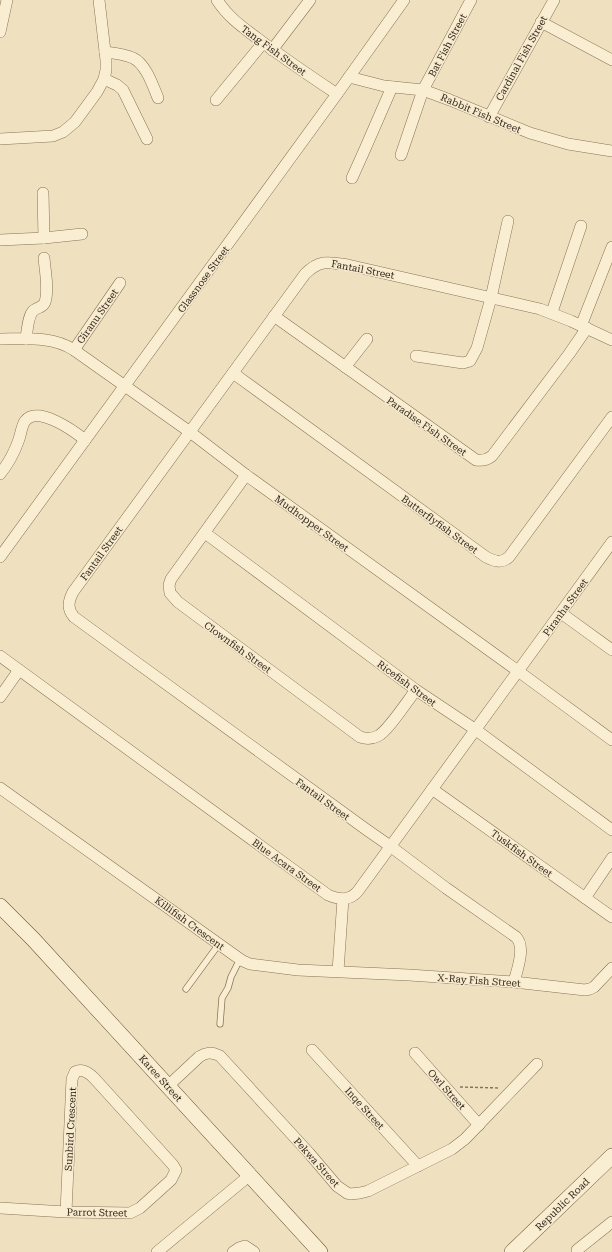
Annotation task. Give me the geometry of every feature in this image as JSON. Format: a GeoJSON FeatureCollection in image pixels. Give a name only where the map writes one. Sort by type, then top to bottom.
{"type":"FeatureCollection","features":[{"type":"Feature","properties":{"kind":"street"},"geometry":{"type":"LineString","coordinates":[[0,32],[7,0]]}},
{"type":"Feature","properties":{"kind":"street"},"geometry":{"type":"LineString","coordinates":[[0,138],[53,136],[62,132],[75,122],[97,92],[104,79],[106,70],[99,0]]}},
{"type":"Feature","properties":{"kind":"street","name":"Tang Fish Street"},"geometry":{"type":"LineString","coordinates":[[217,0],[228,15],[234,20],[268,46],[337,94]]}},
{"type":"Feature","properties":{"kind":"street"},"geometry":{"type":"LineString","coordinates":[[216,100],[310,0]]}},
{"type":"Feature","properties":{"kind":"street","name":"Glassnose Street"},"geometry":{"type":"LineString","coordinates":[[0,557],[349,78],[404,0]]}},
{"type":"Feature","properties":{"kind":"street","name":"Bat Fish Street"},"geometry":{"type":"LineString","coordinates":[[401,156],[423,90],[471,0]]}},
{"type":"Feature","properties":{"kind":"street","name":"Cardinal Fish Street"},"geometry":{"type":"LineString","coordinates":[[489,117],[554,0]]}},
{"type":"Feature","properties":{"kind":"street"},"geometry":{"type":"LineString","coordinates":[[541,22],[612,60]]}},
{"type":"Feature","properties":{"kind":"street"},"geometry":{"type":"LineString","coordinates":[[105,52],[123,55],[138,61],[143,66],[158,98]]}},
{"type":"Feature","properties":{"kind":"street","name":"Rabbit Fish Street"},"geometry":{"type":"LineString","coordinates":[[349,78],[392,87],[423,90],[441,96],[520,130],[568,144],[612,151]]}},
{"type":"Feature","properties":{"kind":"street"},"geometry":{"type":"LineString","coordinates":[[104,79],[117,85],[123,90],[147,139]]}},
{"type":"Feature","properties":{"kind":"street"},"geometry":{"type":"LineString","coordinates":[[352,178],[392,87]]}},
{"type":"Feature","properties":{"kind":"street"},"geometry":{"type":"LineString","coordinates":[[42,193],[44,238]]}},
{"type":"Feature","properties":{"kind":"street"},"geometry":{"type":"LineString","coordinates":[[416,356],[463,363],[470,361],[477,348],[491,298],[508,221]]}},
{"type":"Feature","properties":{"kind":"street"},"geometry":{"type":"LineString","coordinates":[[552,312],[581,226]]}},
{"type":"Feature","properties":{"kind":"street"},"geometry":{"type":"LineString","coordinates":[[0,240],[44,238],[82,234]]}},
{"type":"Feature","properties":{"kind":"street"},"geometry":{"type":"LineString","coordinates":[[584,327],[612,247]]}},
{"type":"Feature","properties":{"kind":"street"},"geometry":{"type":"LineString","coordinates":[[26,339],[33,311],[43,305],[45,298],[46,280],[44,258]]}},
{"type":"Feature","properties":{"kind":"street","name":"Fantail Street"},"geometry":{"type":"LineString","coordinates":[[514,982],[520,957],[520,944],[518,939],[77,620],[70,612],[68,606],[73,592],[274,316],[305,274],[314,265],[326,262],[348,264],[552,312],[612,340]]}},
{"type":"Feature","properties":{"kind":"street","name":"Giranu Street"},"geometry":{"type":"LineString","coordinates":[[74,350],[120,283]]}},
{"type":"Feature","properties":{"kind":"street","name":"Paradise Fish Street"},"geometry":{"type":"LineString","coordinates":[[274,316],[476,460],[484,461],[488,459],[496,450],[569,354],[584,327]]}},
{"type":"Feature","properties":{"kind":"street","name":"Mudhopper Street"},"geometry":{"type":"LineString","coordinates":[[0,339],[56,341],[74,350],[190,432],[246,475],[612,740]]}},
{"type":"Feature","properties":{"kind":"street"},"geometry":{"type":"LineString","coordinates":[[345,367],[367,339]]}},
{"type":"Feature","properties":{"kind":"street","name":"Butterflyfish Street"},"geometry":{"type":"LineString","coordinates":[[233,373],[486,557],[499,562],[509,557],[612,416]]}},
{"type":"Feature","properties":{"kind":"street"},"geometry":{"type":"LineString","coordinates":[[0,474],[19,441],[24,424],[32,416],[40,416],[54,421],[85,440]]}},
{"type":"Feature","properties":{"kind":"street","name":"Clownfish Street"},"geometry":{"type":"LineString","coordinates":[[246,475],[174,575],[169,585],[170,593],[175,599],[201,620],[357,735],[364,738],[376,737],[384,732],[416,690]]}},
{"type":"Feature","properties":{"kind":"street","name":"Ricefish Street"},"geometry":{"type":"LineString","coordinates":[[205,533],[416,690],[476,730],[612,830]]}},
{"type":"Feature","properties":{"kind":"street","name":"Piranha Street"},"geometry":{"type":"LineString","coordinates":[[518,671],[612,542]]}},
{"type":"Feature","properties":{"kind":"street"},"geometry":{"type":"LineString","coordinates":[[561,612],[612,650]]}},
{"type":"Feature","properties":{"kind":"street","name":"Blue Acara Street"},"geometry":{"type":"LineString","coordinates":[[0,656],[328,895],[343,899]]}},
{"type":"Feature","properties":{"kind":"street"},"geometry":{"type":"LineString","coordinates":[[0,697],[19,670]]}},
{"type":"Feature","properties":{"kind":"street"},"geometry":{"type":"LineString","coordinates":[[338,971],[343,899],[349,898],[356,894],[518,671]]}},
{"type":"Feature","properties":{"kind":"street","name":"Killifish Crescent"},"geometry":{"type":"LineString","coordinates":[[0,788],[240,959],[250,964],[298,970],[338,971]]}},
{"type":"Feature","properties":{"kind":"street","name":"Tuskfish Street"},"geometry":{"type":"LineString","coordinates":[[432,789],[612,917]]}},
{"type":"Feature","properties":{"kind":"street"},"geometry":{"type":"LineString","coordinates":[[585,898],[612,858]]}},
{"type":"Feature","properties":{"kind":"street","name":"Karee Street"},"geometry":{"type":"LineString","coordinates":[[0,906],[33,939],[320,1252]]}},
{"type":"Feature","properties":{"kind":"street","name":"X-Ray Fish Street"},"geometry":{"type":"LineString","coordinates":[[338,971],[514,982],[588,990],[596,985],[612,968]]}},
{"type":"Feature","properties":{"kind":"street","name":"Inqe Street"},"geometry":{"type":"LineString","coordinates":[[312,1050],[418,1166]]}},
{"type":"Feature","properties":{"kind":"street","name":"Pekwa Street"},"geometry":{"type":"LineString","coordinates":[[168,1086],[199,1057],[210,1052],[220,1056],[309,1153],[337,1186],[346,1193],[355,1194],[368,1191],[452,1149],[465,1139],[537,1064]]}},
{"type":"Feature","properties":{"kind":"street","name":"Owl Street"},"geometry":{"type":"LineString","coordinates":[[415,1053],[479,1125]]}},
{"type":"Feature","properties":{"kind":"street","name":"Sunbird Crescent"},"geometry":{"type":"LineString","coordinates":[[66,1212],[72,1079],[75,1072],[78,1070],[86,1072],[94,1078],[174,1165],[176,1170]]}},
{"type":"Feature","properties":{"kind":"street","name":"Republic Road"},"geometry":{"type":"LineString","coordinates":[[512,1252],[612,1156]]}},
{"type":"Feature","properties":{"kind":"street","name":"Parrot Street"},"geometry":{"type":"LineString","coordinates":[[0,1208],[127,1214],[140,1208],[171,1180],[176,1170]]}},
{"type":"Feature","properties":{"kind":"street"},"geometry":{"type":"LineString","coordinates":[[157,1252],[250,1175]]}},
{"type":"Feature","properties":{"kind":"street"},"geometry":{"type":"LineString","coordinates":[[578,1250],[612,1222]]}},
{"type":"Feature","properties":{"kind":"street"},"geometry":{"type":"LineString","coordinates":[[233,1252],[245,1246],[254,1252]]}},
{"type":"Feature","properties":{"kind":"lane"},"geometry":{"type":"LineString","coordinates":[[186,989],[218,944]]}},
{"type":"Feature","properties":{"kind":"lane"},"geometry":{"type":"LineString","coordinates":[[220,1024],[222,998],[228,988],[231,977],[240,959]]}},
{"type":"Feature","properties":{"kind":"path"},"geometry":{"type":"LineString","coordinates":[[444,1086],[515,1088]]}}]}
